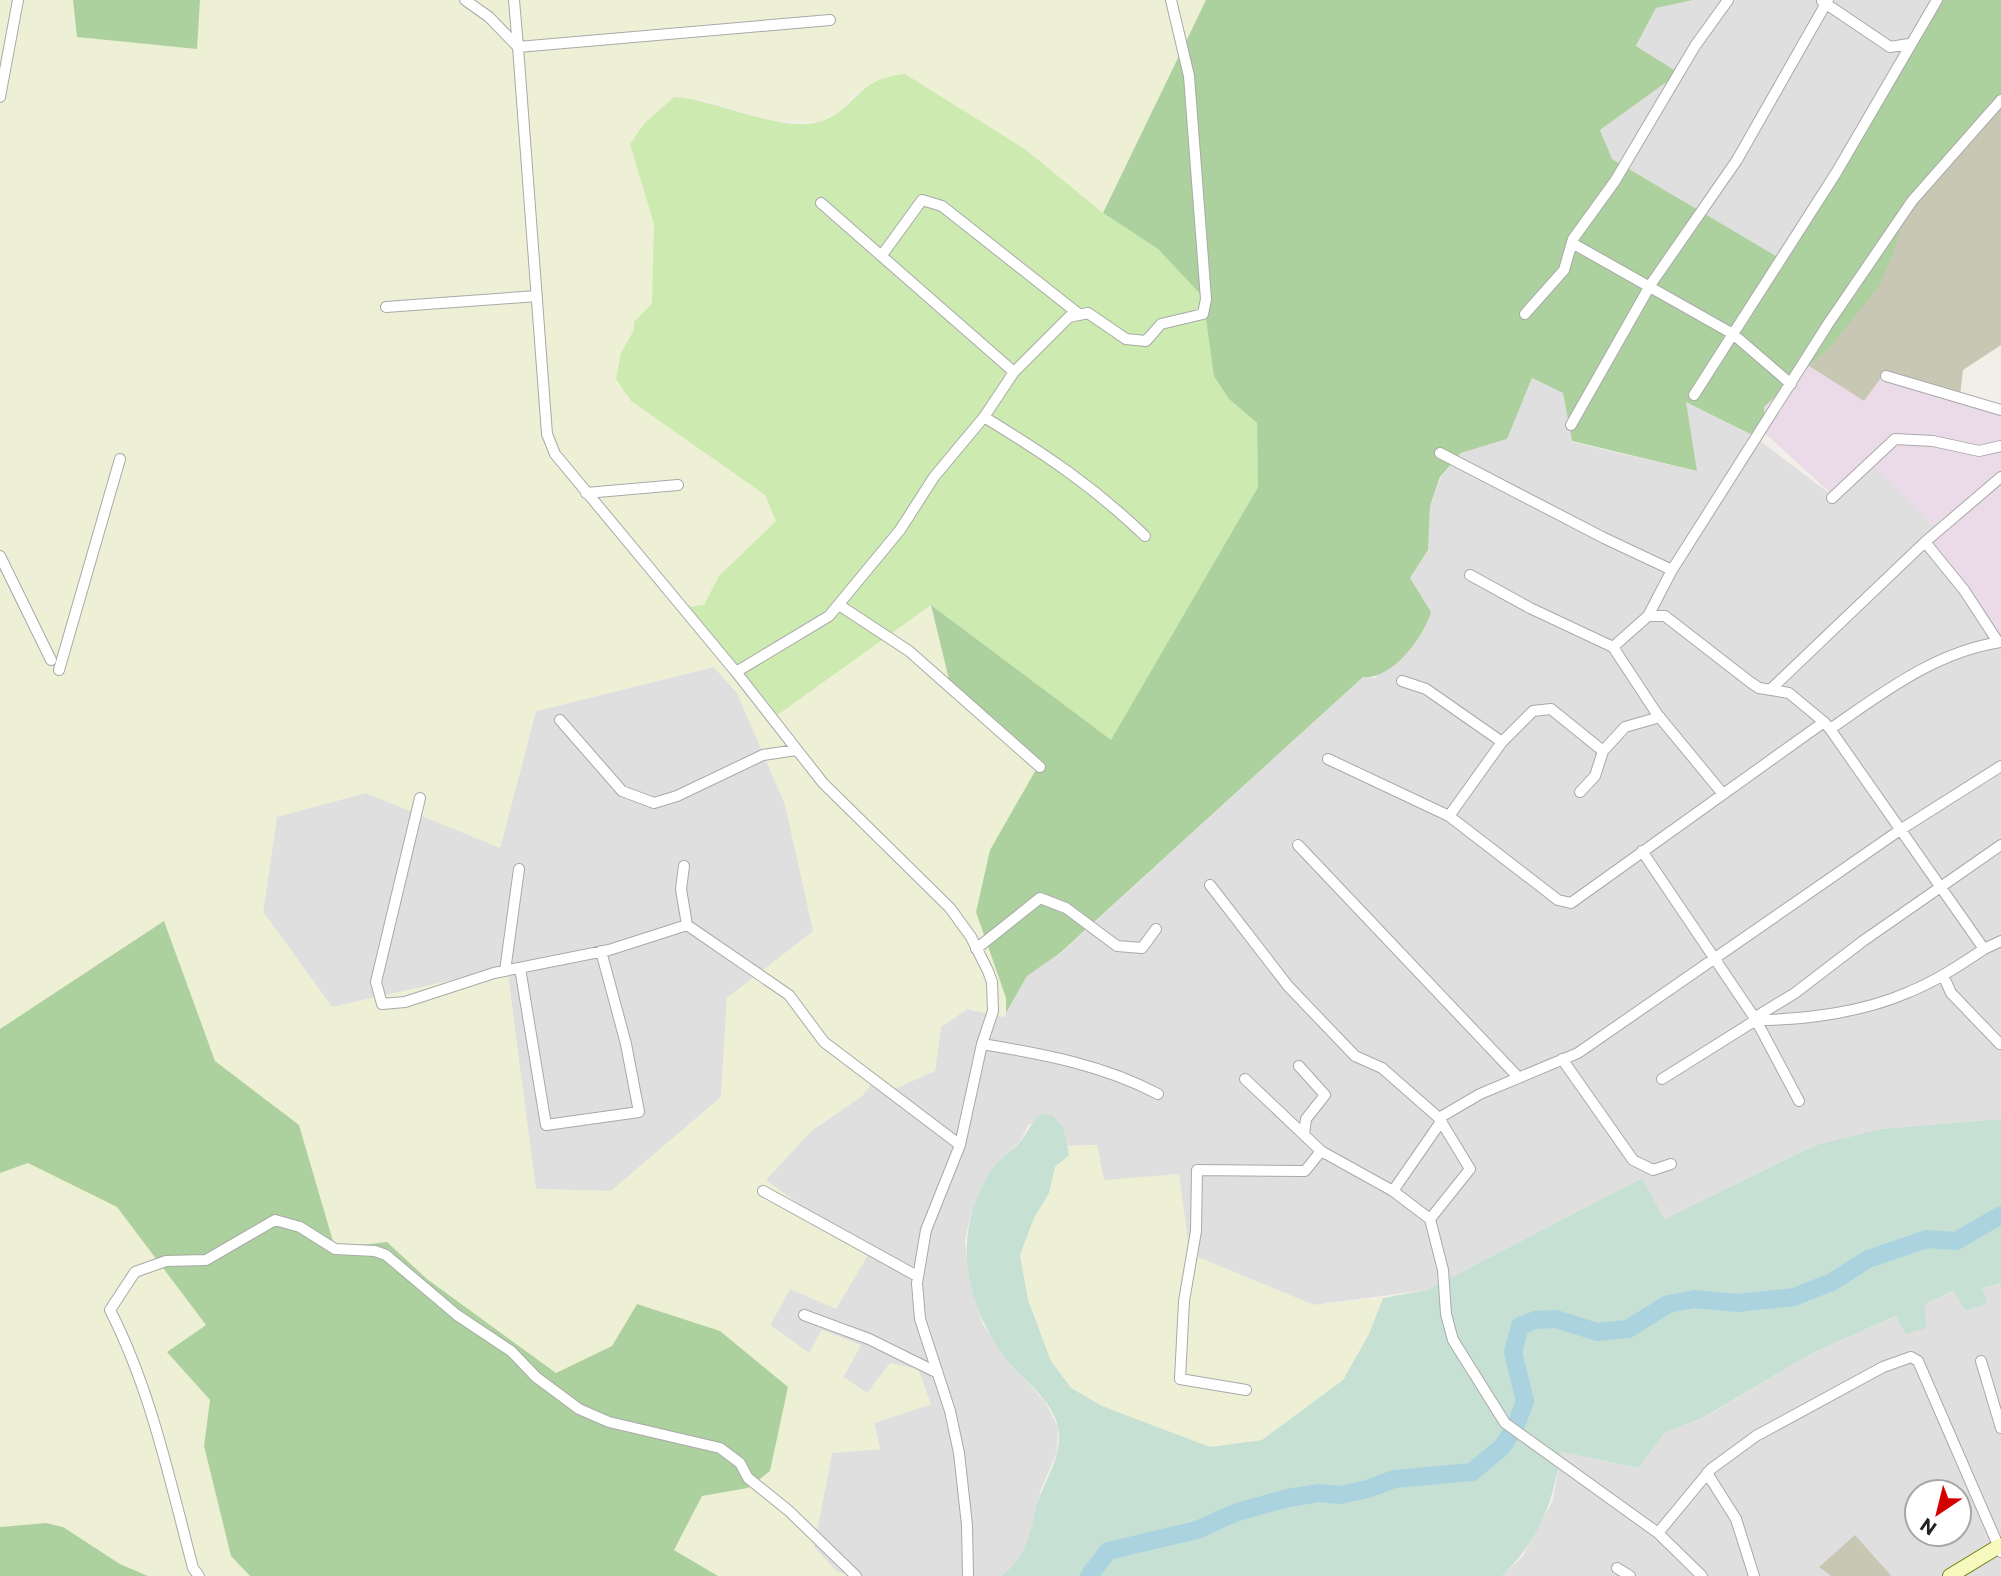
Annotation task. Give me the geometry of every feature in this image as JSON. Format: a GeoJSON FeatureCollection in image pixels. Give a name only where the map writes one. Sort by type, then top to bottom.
{"type":"FeatureCollection","features":[{"type":"Feature","properties":{"kind":"main road"},"geometry":{"type":"LineString","coordinates":[[1950,1576],[2000,1548]]}},
{"type":"Feature","properties":{"kind":"street"},"geometry":{"type":"LineString","coordinates":[[0,97],[18,0]]}},
{"type":"Feature","properties":{"kind":"street"},"geometry":{"type":"LineString","coordinates":[[465,0],[489,17],[518,47]]}},
{"type":"Feature","properties":{"kind":"street"},"geometry":{"type":"LineString","coordinates":[[514,0],[547,434],[555,454],[736,672],[824,783],[950,908],[984,959],[992,982],[993,1011],[982,1044],[960,1145],[926,1230],[917,1276],[920,1319],[959,1453],[967,1525],[968,1576]]}},
{"type":"Feature","properties":{"kind":"street"},"geometry":{"type":"LineString","coordinates":[[736,672],[829,616],[900,530],[934,477],[984,416],[1014,372],[1069,317],[1088,313],[1126,339],[1146,341],[1161,324],[1203,314],[1206,299],[1189,76],[1171,0]]}},
{"type":"Feature","properties":{"kind":"street"},"geometry":{"type":"LineString","coordinates":[[1525,314],[1563,270],[1572,243],[1615,181],[1695,46],[1728,0]]}},
{"type":"Feature","properties":{"kind":"street"},"geometry":{"type":"LineString","coordinates":[[1693,396],[1836,173],[1937,0]]}},
{"type":"Feature","properties":{"kind":"street"},"geometry":{"type":"LineString","coordinates":[[1571,425],[1648,289],[1737,160],[1825,1],[1890,47],[1909,44]]}},
{"type":"Feature","properties":{"kind":"street"},"geometry":{"type":"LineString","coordinates":[[518,47],[831,20]]}},
{"type":"Feature","properties":{"kind":"street"},"geometry":{"type":"LineString","coordinates":[[1613,647],[1648,616],[1672,570],[1791,383],[1912,201],[2001,100]]}},
{"type":"Feature","properties":{"kind":"street"},"geometry":{"type":"LineString","coordinates":[[882,255],[922,200],[942,206],[1080,315]]}},
{"type":"Feature","properties":{"kind":"street"},"geometry":{"type":"LineString","coordinates":[[821,203],[1014,372]]}},
{"type":"Feature","properties":{"kind":"street"},"geometry":{"type":"LineString","coordinates":[[1572,243],[1648,289],[1733,334],[1791,383]]}},
{"type":"Feature","properties":{"kind":"street"},"geometry":{"type":"LineString","coordinates":[[386,307],[537,296]]}},
{"type":"Feature","properties":{"kind":"street"},"geometry":{"type":"LineString","coordinates":[[1886,376],[2001,410]]}},
{"type":"Feature","properties":{"kind":"street"},"geometry":{"type":"LineString","coordinates":[[984,416],[1061,464],[1145,536]]}},
{"type":"Feature","properties":{"kind":"street"},"geometry":{"type":"LineString","coordinates":[[1832,498],[1895,439],[1933,441],[1979,452],[2001,446]]}},
{"type":"Feature","properties":{"kind":"street"},"geometry":{"type":"LineString","coordinates":[[1440,453],[1672,570]]}},
{"type":"Feature","properties":{"kind":"street"},"geometry":{"type":"LineString","coordinates":[[59,670],[120,459]]}},
{"type":"Feature","properties":{"kind":"street"},"geometry":{"type":"LineString","coordinates":[[1771,689],[1926,542],[2001,477]]}},
{"type":"Feature","properties":{"kind":"street"},"geometry":{"type":"LineString","coordinates":[[586,493],[678,485]]}},
{"type":"Feature","properties":{"kind":"street"},"geometry":{"type":"LineString","coordinates":[[1328,759],[1448,816],[1564,903],[1571,903],[1723,794],[1827,725],[1943,659],[1971,646],[2000,642],[1926,542]]}},
{"type":"Feature","properties":{"kind":"street"},"geometry":{"type":"LineString","coordinates":[[0,556],[51,660]]}},
{"type":"Feature","properties":{"kind":"street"},"geometry":{"type":"LineString","coordinates":[[1470,575],[1530,608],[1613,647],[1660,717],[1723,794]]}},
{"type":"Feature","properties":{"kind":"street"},"geometry":{"type":"LineString","coordinates":[[839,605],[909,652],[1040,767]]}},
{"type":"Feature","properties":{"kind":"street"},"geometry":{"type":"LineString","coordinates":[[1648,616],[1665,616],[1750,682],[1759,688],[1789,693],[1827,725],[1984,949]]}},
{"type":"Feature","properties":{"kind":"street"},"geometry":{"type":"LineString","coordinates":[[1402,681],[1426,689],[1502,742]]}},
{"type":"Feature","properties":{"kind":"street"},"geometry":{"type":"LineString","coordinates":[[1448,816],[1502,742],[1533,711],[1551,709],[1603,751]]}},
{"type":"Feature","properties":{"kind":"street"},"geometry":{"type":"LineString","coordinates":[[1580,792],[1595,776],[1603,751],[1625,727],[1660,717]]}},
{"type":"Feature","properties":{"kind":"street"},"geometry":{"type":"LineString","coordinates":[[560,720],[622,791],[654,803],[677,796],[763,755],[796,750]]}},
{"type":"Feature","properties":{"kind":"street"},"geometry":{"type":"LineString","coordinates":[[1439,1118],[1518,1077],[1578,1053],[1900,830],[2001,766]]}},
{"type":"Feature","properties":{"kind":"street"},"geometry":{"type":"LineString","coordinates":[[420,798],[376,982],[382,1004],[405,1002],[505,971],[601,951],[687,925]]}},
{"type":"Feature","properties":{"kind":"street"},"geometry":{"type":"LineString","coordinates":[[1298,845],[1518,1077]]}},
{"type":"Feature","properties":{"kind":"street"},"geometry":{"type":"LineString","coordinates":[[1662,1079],[1794,993],[1940,886],[2001,845]]}},
{"type":"Feature","properties":{"kind":"street"},"geometry":{"type":"LineString","coordinates":[[1642,851],[1755,1019],[1799,1101]]}},
{"type":"Feature","properties":{"kind":"street"},"geometry":{"type":"LineString","coordinates":[[684,866],[681,889],[687,925],[789,995],[824,1042],[960,1145]]}},
{"type":"Feature","properties":{"kind":"street"},"geometry":{"type":"LineString","coordinates":[[505,971],[519,869]]}},
{"type":"Feature","properties":{"kind":"street"},"geometry":{"type":"LineString","coordinates":[[1210,885],[1288,986],[1355,1056],[1382,1068],[1439,1118],[1470,1169],[1430,1219]]}},
{"type":"Feature","properties":{"kind":"street"},"geometry":{"type":"LineString","coordinates":[[976,949],[1040,898],[1066,908],[1117,946],[1142,948],[1156,929]]}},
{"type":"Feature","properties":{"kind":"street"},"geometry":{"type":"LineString","coordinates":[[1755,1019],[1845,1010],[1908,993],[2001,941]]}},
{"type":"Feature","properties":{"kind":"street"},"geometry":{"type":"LineString","coordinates":[[520,968],[547,1125],[639,1112],[626,1044],[601,951]]}},
{"type":"Feature","properties":{"kind":"street"},"geometry":{"type":"LineString","coordinates":[[1943,975],[1951,993],[2000,1044]]}},
{"type":"Feature","properties":{"kind":"street"},"geometry":{"type":"LineString","coordinates":[[982,1044],[1029,1051],[1114,1072],[1158,1094]]}},
{"type":"Feature","properties":{"kind":"street"},"geometry":{"type":"LineString","coordinates":[[1563,1059],[1633,1160],[1653,1170],[1671,1164]]}},
{"type":"Feature","properties":{"kind":"street"},"geometry":{"type":"LineString","coordinates":[[1299,1066],[1325,1094],[1306,1119],[1304,1134]]}},
{"type":"Feature","properties":{"kind":"street"},"geometry":{"type":"LineString","coordinates":[[1245,1079],[1321,1151],[1393,1191],[1430,1219],[1443,1269],[1446,1314],[1453,1340],[1505,1423],[1658,1533],[1702,1576]]}},
{"type":"Feature","properties":{"kind":"street"},"geometry":{"type":"LineString","coordinates":[[1393,1191],[1440,1123],[1439,1118]]}},
{"type":"Feature","properties":{"kind":"street"},"geometry":{"type":"LineString","coordinates":[[1246,1390],[1180,1379],[1184,1301],[1196,1231],[1197,1170],[1305,1171],[1321,1151]]}},
{"type":"Feature","properties":{"kind":"street"},"geometry":{"type":"LineString","coordinates":[[763,1191],[917,1276]]}},
{"type":"Feature","properties":{"kind":"street"},"geometry":{"type":"LineString","coordinates":[[199,1576],[193,1567],[161,1446],[122,1334],[110,1310],[135,1272],[166,1261],[206,1260],[275,1220],[300,1227],[335,1249],[375,1251],[386,1255],[457,1315],[512,1352],[536,1377],[579,1409],[609,1422],[720,1448],[740,1463],[748,1478],[856,1576]]}},
{"type":"Feature","properties":{"kind":"street"},"geometry":{"type":"LineString","coordinates":[[804,1315],[869,1339],[936,1372]]}},
{"type":"Feature","properties":{"kind":"street"},"geometry":{"type":"LineString","coordinates":[[1658,1533],[1707,1473],[1756,1436],[1898,1360],[1915,1359],[2000,1548]]}},
{"type":"Feature","properties":{"kind":"street"},"geometry":{"type":"LineString","coordinates":[[1982,1362],[2001,1429]]}},
{"type":"Feature","properties":{"kind":"street"},"geometry":{"type":"LineString","coordinates":[[1707,1473],[1736,1519],[1754,1576]]}},
{"type":"Feature","properties":{"kind":"street"},"geometry":{"type":"LineString","coordinates":[[1617,1568],[1630,1576]]}},
{"type":"Feature","properties":{"kind":"shaded area"},"geometry":{"type":"Polygon","coordinates":[[[0,0],[73,0],[77,37],[197,48],[200,0],[1206,0],[1103,213],[1025,149],[858,91],[842,110],[820,122],[771,121],[698,98],[630,144],[654,224],[655,278],[652,303],[634,322],[634,330],[621,353],[631,401],[765,495],[776,520],[719,576],[704,605],[689,608],[772,719],[931,605],[952,692],[1038,766],[990,850],[976,912],[1006,998],[1004,1017],[967,1009],[941,1027],[935,1071],[890,1091],[875,1078],[862,1096],[811,1131],[766,1180],[868,1255],[836,1309],[790,1289],[770,1325],[809,1353],[822,1330],[861,1345],[843,1377],[867,1393],[890,1363],[918,1369],[931,1404],[874,1423],[880,1449],[832,1453],[814,1547],[837,1572],[859,1576],[718,1576],[674,1550],[702,1496],[748,1488],[780,1414],[788,1387],[637,1304],[612,1346],[556,1373],[427,1279],[387,1242],[335,1249],[299,1125],[215,1061],[164,921],[0,1029],[0,0]],[[714,667],[536,711],[500,848],[366,793],[277,817],[263,912],[332,1007],[507,968],[536,1189],[611,1191],[721,1097],[727,998],[813,931],[785,804],[737,693],[714,667]]]}},
{"type":"Feature","properties":{"kind":"shaded area"},"geometry":{"type":"Polygon","coordinates":[[[1693,0],[1936,0],[1801,229],[1776,256],[1611,159],[1600,130],[1679,73],[1636,47],[1656,8],[1693,0]]]}},
{"type":"Feature","properties":{"kind":"shaded area"},"geometry":{"type":"Polygon","coordinates":[[[2001,104],[2001,345],[1963,370],[1960,395],[1883,375],[1864,401],[1809,366],[1831,346],[1904,213],[2001,104]]]}},
{"type":"Feature","properties":{"kind":"shaded area"},"geometry":{"type":"Polygon","coordinates":[[[1809,366],[1864,401],[1883,375],[2001,410],[2001,642],[1925,542],[1938,530],[1874,466],[1838,500],[1766,434],[1763,407],[1809,366]]]}},
{"type":"Feature","properties":{"kind":"shaded area"},"geometry":{"type":"Polygon","coordinates":[[[1532,378],[1563,393],[1572,442],[1696,471],[1685,401],[1755,437],[1838,500],[1874,466],[1939,531],[2001,642],[2001,1119],[1881,1129],[1816,1145],[1663,1219],[1642,1178],[1427,1290],[1314,1305],[1190,1254],[1103,1180],[1097,1145],[1067,1146],[1064,1129],[1029,1124],[1020,1141],[993,1167],[971,1214],[965,1240],[969,1275],[983,1325],[1009,1362],[1045,1402],[1058,1427],[1057,1452],[1041,1489],[1028,1541],[1012,1569],[1001,1576],[859,1576],[837,1572],[814,1547],[832,1453],[880,1449],[874,1423],[931,1404],[867,1393],[843,1377],[861,1345],[810,1354],[770,1325],[790,1289],[766,1180],[811,1131],[862,1096],[875,1078],[935,1071],[941,1027],[967,1009],[1004,1017],[1027,976],[1060,954],[1363,677],[1376,678],[1410,578],[1428,550],[1430,506],[1441,477],[1461,453],[1507,439],[1532,378]]]}},
{"type":"Feature","properties":{"kind":"shaded area"},"geometry":{"type":"Polygon","coordinates":[[[714,667],[737,693],[785,804],[814,932],[727,998],[721,1097],[611,1191],[535,1189],[507,968],[332,1007],[263,912],[277,816],[366,793],[500,847],[536,711],[714,667]]]}},
{"type":"Feature","properties":{"kind":"shaded area"},"geometry":{"type":"Polygon","coordinates":[[[1041,1114],[1053,1116],[1064,1129],[1069,1155],[1055,1167],[1049,1193],[1034,1218],[1020,1255],[1028,1300],[1051,1361],[1071,1388],[1102,1406],[1210,1447],[1262,1440],[1343,1380],[1369,1334],[1383,1298],[1427,1290],[1642,1178],[1664,1219],[1816,1145],[1881,1129],[2001,1119],[2001,1283],[1982,1288],[1987,1303],[1966,1311],[1953,1291],[1925,1304],[1926,1328],[1906,1334],[1896,1316],[1812,1353],[1703,1418],[1665,1432],[1639,1468],[1561,1452],[1543,1519],[1526,1548],[1502,1576],[1001,1576],[1015,1563],[1025,1546],[1039,1498],[1056,1459],[1058,1427],[1050,1408],[1007,1360],[980,1315],[972,1291],[967,1242],[979,1193],[992,1169],[1019,1143],[1041,1114]]]}},
{"type":"Feature","properties":{"kind":"shaded area"},"geometry":{"type":"Polygon","coordinates":[[[1097,1145],[1104,1180],[1179,1174],[1190,1254],[1314,1305],[1383,1298],[1369,1334],[1343,1380],[1262,1440],[1210,1447],[1102,1406],[1071,1388],[1051,1361],[1038,1333],[1028,1300],[1020,1255],[1034,1218],[1049,1193],[1055,1166],[1069,1155],[1067,1146],[1097,1145]]]}},
{"type":"Feature","properties":{"kind":"shaded area"},"geometry":{"type":"Polygon","coordinates":[[[28,1163],[117,1207],[207,1326],[168,1352],[210,1400],[204,1446],[231,1556],[250,1576],[148,1576],[120,1564],[63,1527],[46,1523],[0,1527],[0,1173],[28,1163]]]}},
{"type":"Feature","properties":{"kind":"shaded area"},"geometry":{"type":"Polygon","coordinates":[[[2001,1283],[2001,1576],[1502,1576],[1523,1556],[1553,1500],[1561,1452],[1639,1468],[1665,1432],[1704,1418],[1812,1353],[1954,1291],[1966,1311],[1982,1288],[2001,1283]]]}},
{"type":"Feature","properties":{"kind":"shaded area"},"geometry":{"type":"Polygon","coordinates":[[[1855,1535],[1891,1576],[1831,1576],[1819,1567],[1855,1535]]]}},
{"type":"Feature","properties":{"kind":"green space"},"geometry":{"type":"Polygon","coordinates":[[[73,0],[200,0],[197,49],[77,37],[73,0]]]}},
{"type":"Feature","properties":{"kind":"green space"},"geometry":{"type":"Polygon","coordinates":[[[1206,0],[1693,0],[1656,8],[1636,46],[1679,73],[1600,130],[1612,159],[1776,256],[1801,229],[1936,0],[2001,0],[2001,104],[1904,213],[1894,251],[1879,286],[1831,346],[1764,407],[1766,434],[1756,437],[1686,402],[1697,471],[1572,441],[1563,393],[1532,378],[1507,439],[1461,453],[1440,477],[1430,506],[1428,550],[1410,578],[1431,612],[1414,645],[1385,672],[1363,677],[1059,954],[1027,976],[1006,1013],[1006,998],[976,912],[990,850],[1038,766],[952,692],[931,605],[1111,740],[1258,487],[1257,423],[1229,399],[1214,376],[1203,297],[1158,249],[1103,213],[1206,0]]]}},
{"type":"Feature","properties":{"kind":"green space"},"geometry":{"type":"Polygon","coordinates":[[[905,74],[1025,149],[1103,213],[1158,249],[1203,297],[1229,399],[1257,423],[1258,487],[1111,741],[931,605],[772,719],[688,607],[704,605],[719,576],[776,521],[765,495],[631,401],[616,379],[621,353],[634,330],[634,322],[652,303],[654,224],[630,144],[644,124],[674,97],[769,120],[806,124],[822,121],[844,109],[875,82],[905,74]]]}},
{"type":"Feature","properties":{"kind":"green space"},"geometry":{"type":"Polygon","coordinates":[[[164,921],[215,1061],[299,1125],[335,1248],[387,1242],[427,1279],[556,1373],[612,1346],[637,1304],[720,1331],[788,1387],[770,1471],[748,1488],[702,1496],[674,1550],[718,1576],[250,1576],[231,1556],[204,1446],[210,1400],[167,1352],[206,1325],[117,1207],[28,1163],[0,1173],[0,1029],[164,921]]]}},
{"type":"Feature","properties":{"kind":"green space"},"geometry":{"type":"Polygon","coordinates":[[[46,1523],[63,1527],[120,1564],[148,1576],[0,1576],[0,1527],[46,1523]]]}},
{"type":"Feature","properties":{"kind":"waterway"},"geometry":{"type":"LineString","coordinates":[[1515,1428],[1525,1401],[1513,1352],[1520,1326],[1535,1320],[1556,1319],[1597,1332],[1628,1329],[1668,1304],[1695,1299],[1737,1303],[1794,1297],[1832,1282],[1868,1259],[1927,1239],[1956,1241],[2001,1215]]}},
{"type":"Feature","properties":{"kind":"waterway"},"geometry":{"type":"LineString","coordinates":[[1089,1576],[1108,1551],[1197,1530],[1237,1512],[1288,1498],[1319,1493],[1340,1495],[1368,1489],[1394,1479],[1472,1472],[1502,1447],[1512,1432]]}}]}
